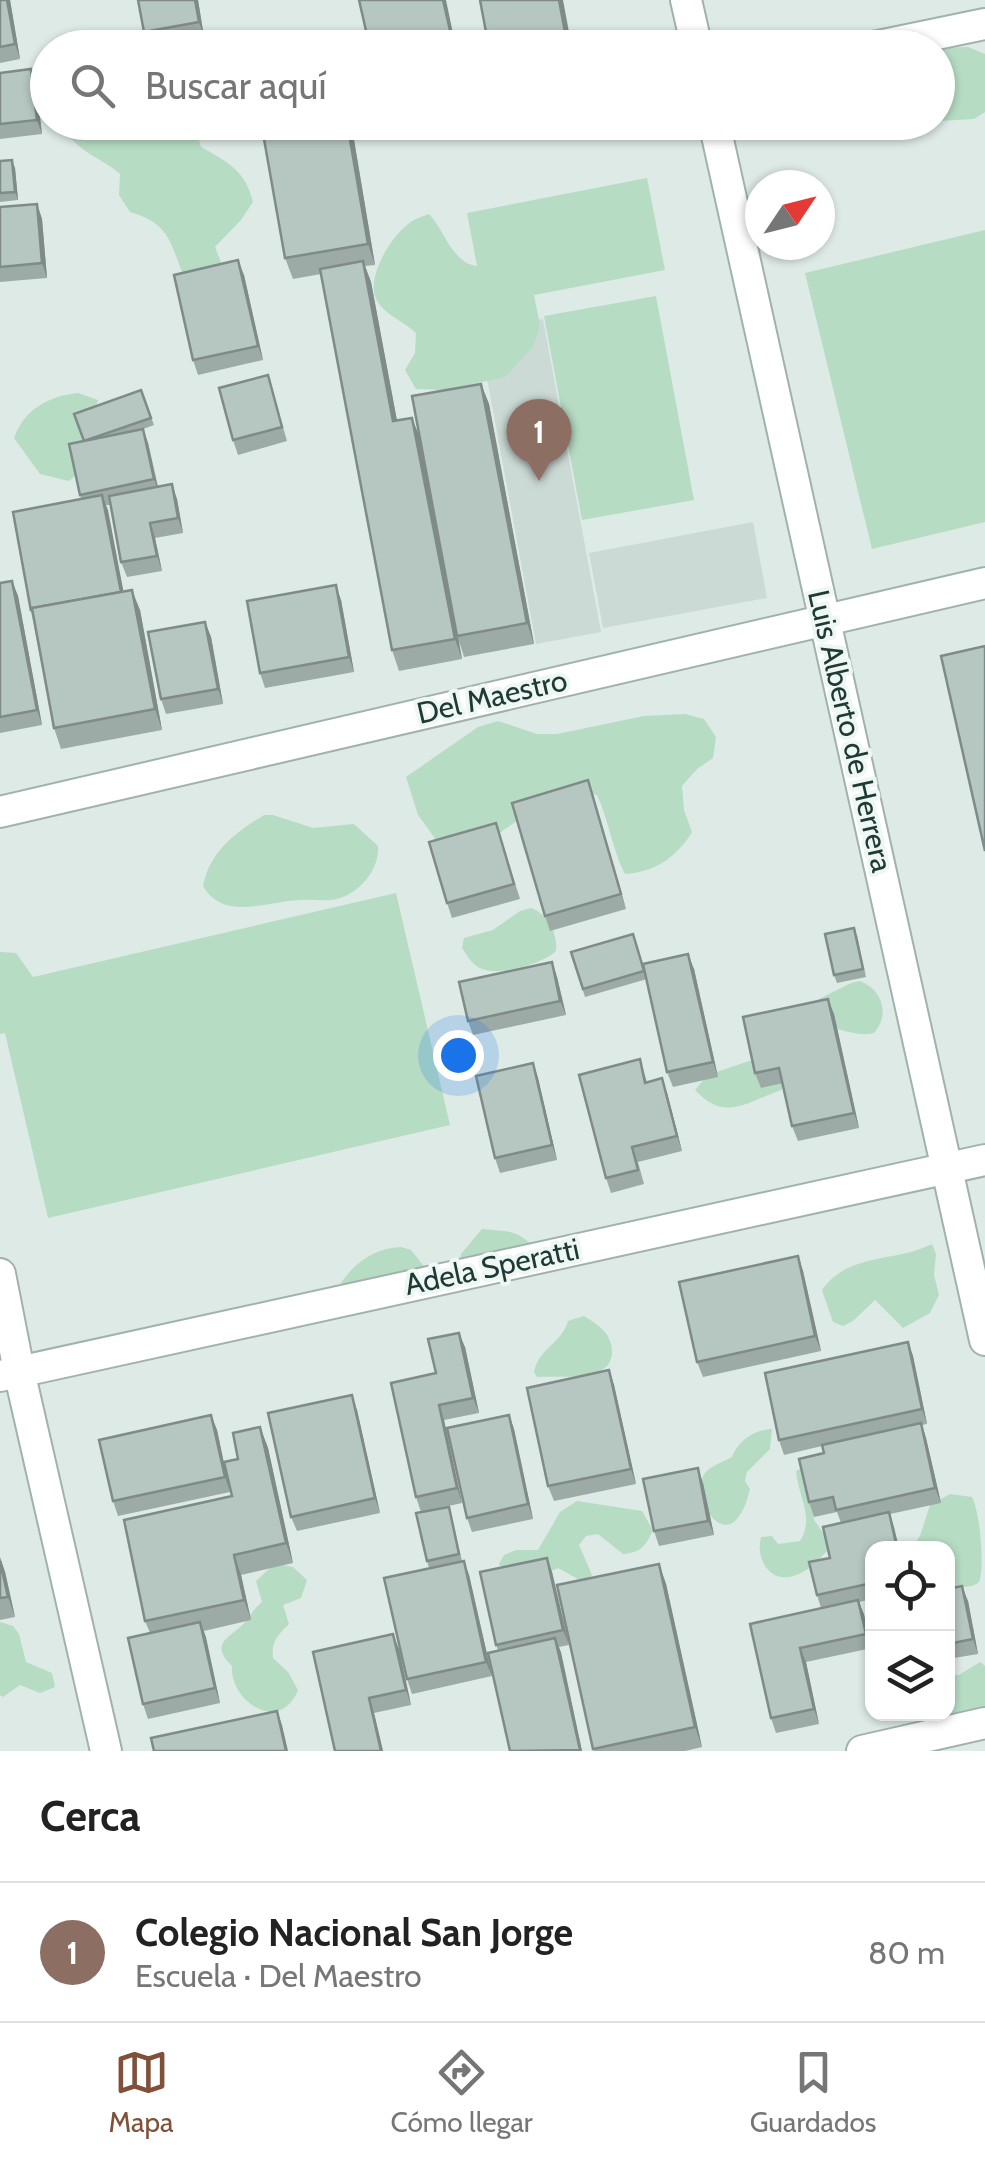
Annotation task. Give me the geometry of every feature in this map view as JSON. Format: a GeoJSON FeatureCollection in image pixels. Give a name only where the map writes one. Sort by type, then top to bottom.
{"type":"FeatureCollection","features":[{"type":"Feature","properties":{"kind":"street"},"geometry":{"type":"LineString","coordinates":[[686,0],[693,30]]}},
{"type":"Feature","properties":{"kind":"street"},"geometry":{"type":"LineString","coordinates":[[955,30],[985,24]]}},
{"type":"Feature","properties":{"kind":"street","name":"Luis Alberto de Herrera"},"geometry":{"type":"LineString","coordinates":[[718,140],[985,1340]]}},
{"type":"Feature","properties":{"kind":"street","name":"Del Maestro"},"geometry":{"type":"LineString","coordinates":[[0,812],[985,583]]}},
{"type":"Feature","properties":{"kind":"street","name":"Adela Speratti"},"geometry":{"type":"LineString","coordinates":[[9,1374],[985,1160]]}},
{"type":"Feature","properties":{"kind":"street"},"geometry":{"type":"LineString","coordinates":[[0,1274],[9,1374],[106,1751]]}},
{"type":"Feature","properties":{"kind":"street"},"geometry":{"type":"LineString","coordinates":[[862,1751],[985,1723]]}},
{"type":"Feature","properties":{"kind":"shaded area"},"geometry":{"type":"Polygon","coordinates":[[[543,319],[601,632],[536,644],[478,330],[543,319]]]}},
{"type":"Feature","properties":{"kind":"shaded area"},"geometry":{"type":"Polygon","coordinates":[[[753,522],[767,598],[603,628],[589,553],[753,522]]]}},
{"type":"Feature","properties":{"kind":"green space"},"geometry":{"type":"Polygon","coordinates":[[[968,47],[985,54],[985,112],[974,119],[955,120],[955,48],[968,47]]]}},
{"type":"Feature","properties":{"kind":"green space"},"geometry":{"type":"Polygon","coordinates":[[[73,140],[199,140],[201,147],[227,163],[240,174],[253,202],[215,247],[222,265],[183,275],[166,234],[143,216],[130,212],[119,195],[120,174],[73,140]]]}},
{"type":"Feature","properties":{"kind":"green space"},"geometry":{"type":"Polygon","coordinates":[[[647,178],[665,270],[534,295],[540,325],[533,347],[505,377],[445,390],[416,389],[405,370],[415,353],[416,333],[382,307],[374,287],[382,257],[401,231],[429,214],[455,253],[477,266],[467,213],[647,178]]]}},
{"type":"Feature","properties":{"kind":"green space"},"geometry":{"type":"Polygon","coordinates":[[[985,230],[985,522],[872,549],[805,273],[985,230]]]}},
{"type":"Feature","properties":{"kind":"green space"},"geometry":{"type":"Polygon","coordinates":[[[656,296],[694,500],[582,520],[544,316],[656,296]]]}},
{"type":"Feature","properties":{"kind":"green space"},"geometry":{"type":"Polygon","coordinates":[[[78,393],[98,400],[86,437],[83,469],[69,481],[40,474],[14,438],[18,428],[38,406],[78,393]]]}},
{"type":"Feature","properties":{"kind":"green space"},"geometry":{"type":"Polygon","coordinates":[[[685,714],[704,719],[716,737],[713,758],[682,786],[684,810],[692,832],[664,862],[636,873],[625,874],[597,795],[568,791],[483,844],[442,848],[418,815],[406,777],[478,727],[498,721],[537,734],[557,734],[644,716],[685,714]]]}},
{"type":"Feature","properties":{"kind":"green space"},"geometry":{"type":"Polygon","coordinates":[[[264,815],[313,828],[354,824],[378,846],[371,874],[357,889],[340,898],[246,907],[222,903],[203,886],[211,863],[234,836],[264,815]]]}},
{"type":"Feature","properties":{"kind":"green space"},"geometry":{"type":"Polygon","coordinates":[[[396,893],[450,1125],[48,1218],[5,1033],[0,1034],[0,952],[16,953],[33,977],[396,893]]]}},
{"type":"Feature","properties":{"kind":"green space"},"geometry":{"type":"Polygon","coordinates":[[[531,908],[551,925],[556,951],[541,961],[506,970],[485,970],[473,963],[462,948],[464,938],[493,930],[531,908]]]}},
{"type":"Feature","properties":{"kind":"green space"},"geometry":{"type":"Polygon","coordinates":[[[860,981],[874,990],[882,1004],[882,1019],[874,1033],[853,1033],[816,1024],[807,1005],[860,981]]]}},
{"type":"Feature","properties":{"kind":"green space"},"geometry":{"type":"Polygon","coordinates":[[[749,1061],[759,1062],[787,1083],[781,1090],[736,1107],[716,1105],[695,1090],[708,1075],[749,1061]]]}},
{"type":"Feature","properties":{"kind":"green space"},"geometry":{"type":"Polygon","coordinates":[[[482,1229],[519,1235],[538,1252],[460,1265],[461,1254],[482,1229]]]}},
{"type":"Feature","properties":{"kind":"green space"},"geometry":{"type":"Polygon","coordinates":[[[932,1244],[939,1295],[930,1313],[903,1328],[875,1300],[853,1321],[843,1326],[833,1322],[822,1290],[833,1278],[859,1264],[932,1244]]]}},
{"type":"Feature","properties":{"kind":"green space"},"geometry":{"type":"Polygon","coordinates":[[[383,1250],[411,1250],[431,1275],[343,1293],[341,1283],[360,1262],[383,1250]]]}},
{"type":"Feature","properties":{"kind":"green space"},"geometry":{"type":"Polygon","coordinates":[[[584,1316],[607,1335],[612,1352],[610,1362],[603,1369],[582,1376],[537,1377],[537,1364],[568,1321],[584,1316]]]}},
{"type":"Feature","properties":{"kind":"green space"},"geometry":{"type":"Polygon","coordinates":[[[772,1429],[770,1449],[747,1472],[745,1481],[750,1489],[742,1512],[732,1523],[714,1519],[702,1496],[705,1473],[732,1457],[748,1437],[772,1429]]]}},
{"type":"Feature","properties":{"kind":"green space"},"geometry":{"type":"Polygon","coordinates":[[[805,1466],[814,1520],[827,1538],[828,1550],[801,1573],[779,1577],[763,1562],[761,1537],[772,1536],[778,1544],[800,1541],[806,1515],[796,1471],[805,1466]]]}},
{"type":"Feature","properties":{"kind":"green space"},"geometry":{"type":"Polygon","coordinates":[[[950,1494],[972,1497],[979,1527],[979,1582],[955,1588],[955,1541],[917,1541],[930,1505],[950,1494]]]}},
{"type":"Feature","properties":{"kind":"green space"},"geometry":{"type":"Polygon","coordinates":[[[577,1501],[642,1511],[653,1530],[642,1548],[623,1554],[598,1534],[586,1536],[579,1545],[592,1575],[585,1583],[558,1568],[526,1582],[505,1573],[499,1564],[504,1555],[516,1550],[538,1550],[560,1512],[577,1501]]]}},
{"type":"Feature","properties":{"kind":"green space"},"geometry":{"type":"Polygon","coordinates":[[[271,1567],[293,1567],[307,1580],[301,1598],[283,1605],[289,1624],[273,1647],[273,1658],[288,1672],[298,1690],[290,1703],[269,1711],[258,1708],[239,1692],[222,1645],[262,1602],[256,1581],[271,1567]]]}},
{"type":"Feature","properties":{"kind":"green space"},"geometry":{"type":"Polygon","coordinates":[[[0,1622],[13,1626],[26,1662],[52,1673],[55,1687],[40,1693],[20,1685],[3,1697],[0,1695],[0,1622]]]}},
{"type":"Feature","properties":{"kind":"green space"},"geometry":{"type":"Polygon","coordinates":[[[980,1662],[985,1666],[985,1712],[974,1717],[955,1716],[955,1675],[980,1662]]]}},
{"type":"Feature","properties":{"kind":"building"},"geometry":{"type":"Polygon","coordinates":[[[0,0],[7,0],[15,44],[0,47],[0,0]]]}},
{"type":"Feature","properties":{"kind":"building"},"geometry":{"type":"Polygon","coordinates":[[[138,0],[195,0],[199,22],[144,30],[138,0]]]}},
{"type":"Feature","properties":{"kind":"building"},"geometry":{"type":"Polygon","coordinates":[[[359,0],[443,0],[450,30],[366,30],[359,0]]]}},
{"type":"Feature","properties":{"kind":"building"},"geometry":{"type":"Polygon","coordinates":[[[480,0],[559,0],[565,30],[486,30],[480,0]]]}},
{"type":"Feature","properties":{"kind":"building"},"geometry":{"type":"Polygon","coordinates":[[[30,69],[30,121],[0,124],[0,73],[30,69]]]}},
{"type":"Feature","properties":{"kind":"building"},"geometry":{"type":"Polygon","coordinates":[[[264,140],[350,140],[368,244],[285,258],[264,140]]]}},
{"type":"Feature","properties":{"kind":"building"},"geometry":{"type":"Polygon","coordinates":[[[12,160],[15,192],[0,193],[0,161],[12,160]]]}},
{"type":"Feature","properties":{"kind":"building"},"geometry":{"type":"Polygon","coordinates":[[[37,204],[42,263],[0,267],[0,207],[37,204]]]}},
{"type":"Feature","properties":{"kind":"building"},"geometry":{"type":"Polygon","coordinates":[[[238,260],[258,346],[193,360],[174,275],[238,260]]]}},
{"type":"Feature","properties":{"kind":"building"},"geometry":{"type":"Polygon","coordinates":[[[363,261],[393,421],[412,418],[455,639],[392,650],[320,269],[363,261]]]}},
{"type":"Feature","properties":{"kind":"building"},"geometry":{"type":"Polygon","coordinates":[[[268,375],[282,427],[233,440],[219,388],[268,375]]]}},
{"type":"Feature","properties":{"kind":"building"},"geometry":{"type":"Polygon","coordinates":[[[481,384],[527,623],[457,636],[412,396],[481,384]]]}},
{"type":"Feature","properties":{"kind":"building"},"geometry":{"type":"Polygon","coordinates":[[[141,390],[151,418],[84,441],[74,414],[141,390]]]}},
{"type":"Feature","properties":{"kind":"building"},"geometry":{"type":"Polygon","coordinates":[[[143,429],[154,479],[80,495],[69,444],[143,429]]]}},
{"type":"Feature","properties":{"kind":"building"},"geometry":{"type":"Polygon","coordinates":[[[172,484],[178,518],[150,523],[157,556],[121,562],[109,496],[172,484]]]}},
{"type":"Feature","properties":{"kind":"building"},"geometry":{"type":"Polygon","coordinates":[[[102,495],[121,592],[31,611],[13,512],[102,495]]]}},
{"type":"Feature","properties":{"kind":"building"},"geometry":{"type":"Polygon","coordinates":[[[12,581],[37,710],[0,717],[0,583],[12,581]]]}},
{"type":"Feature","properties":{"kind":"building"},"geometry":{"type":"Polygon","coordinates":[[[336,585],[349,657],[260,673],[247,601],[336,585]]]}},
{"type":"Feature","properties":{"kind":"building"},"geometry":{"type":"Polygon","coordinates":[[[132,590],[155,709],[54,728],[32,608],[132,590]]]}},
{"type":"Feature","properties":{"kind":"building"},"geometry":{"type":"Polygon","coordinates":[[[205,622],[218,689],[161,699],[148,632],[205,622]]]}},
{"type":"Feature","properties":{"kind":"building"},"geometry":{"type":"Polygon","coordinates":[[[985,646],[985,851],[941,656],[985,646]]]}},
{"type":"Feature","properties":{"kind":"building"},"geometry":{"type":"Polygon","coordinates":[[[588,780],[621,894],[545,916],[512,803],[588,780]]]}},
{"type":"Feature","properties":{"kind":"building"},"geometry":{"type":"Polygon","coordinates":[[[496,823],[514,884],[447,903],[429,842],[496,823]]]}},
{"type":"Feature","properties":{"kind":"building"},"geometry":{"type":"Polygon","coordinates":[[[854,928],[863,969],[834,975],[825,934],[854,928]]]}},
{"type":"Feature","properties":{"kind":"building"},"geometry":{"type":"Polygon","coordinates":[[[633,934],[644,971],[583,989],[571,952],[633,934]]]}},
{"type":"Feature","properties":{"kind":"building"},"geometry":{"type":"Polygon","coordinates":[[[688,954],[713,1062],[667,1072],[643,964],[688,954]]]}},
{"type":"Feature","properties":{"kind":"building"},"geometry":{"type":"Polygon","coordinates":[[[552,962],[560,1001],[468,1021],[459,982],[552,962]]]}},
{"type":"Feature","properties":{"kind":"building"},"geometry":{"type":"Polygon","coordinates":[[[828,999],[854,1113],[792,1126],[779,1068],[755,1073],[743,1017],[828,999]]]}},
{"type":"Feature","properties":{"kind":"building"},"geometry":{"type":"Polygon","coordinates":[[[640,1059],[645,1083],[662,1078],[677,1136],[632,1147],[638,1170],[606,1178],[579,1075],[640,1059]]]}},
{"type":"Feature","properties":{"kind":"building"},"geometry":{"type":"Polygon","coordinates":[[[533,1063],[552,1145],[495,1158],[476,1076],[533,1063]]]}},
{"type":"Feature","properties":{"kind":"building"},"geometry":{"type":"Polygon","coordinates":[[[798,1256],[815,1336],[697,1362],[679,1282],[798,1256]]]}},
{"type":"Feature","properties":{"kind":"building"},"geometry":{"type":"Polygon","coordinates":[[[459,1333],[473,1398],[439,1405],[457,1488],[416,1497],[391,1383],[436,1373],[428,1339],[459,1333]]]}},
{"type":"Feature","properties":{"kind":"building"},"geometry":{"type":"Polygon","coordinates":[[[908,1342],[922,1409],[779,1440],[765,1373],[908,1342]]]}},
{"type":"Feature","properties":{"kind":"building"},"geometry":{"type":"Polygon","coordinates":[[[609,1370],[631,1469],[548,1486],[527,1388],[609,1370]]]}},
{"type":"Feature","properties":{"kind":"building"},"geometry":{"type":"Polygon","coordinates":[[[352,1395],[375,1498],[291,1517],[268,1413],[352,1395]]]}},
{"type":"Feature","properties":{"kind":"building"},"geometry":{"type":"Polygon","coordinates":[[[211,1415],[225,1477],[113,1501],[99,1440],[211,1415]]]}},
{"type":"Feature","properties":{"kind":"building"},"geometry":{"type":"Polygon","coordinates":[[[509,1415],[528,1504],[467,1518],[447,1428],[509,1415]]]}},
{"type":"Feature","properties":{"kind":"building"},"geometry":{"type":"Polygon","coordinates":[[[921,1423],[935,1488],[836,1510],[833,1497],[809,1502],[799,1459],[824,1453],[822,1445],[921,1423]]]}},
{"type":"Feature","properties":{"kind":"building"},"geometry":{"type":"Polygon","coordinates":[[[260,1427],[286,1543],[234,1555],[244,1600],[145,1621],[124,1520],[232,1496],[224,1462],[238,1459],[233,1433],[260,1427]]]}},
{"type":"Feature","properties":{"kind":"building"},"geometry":{"type":"Polygon","coordinates":[[[698,1468],[708,1521],[654,1531],[643,1479],[698,1468]]]}},
{"type":"Feature","properties":{"kind":"building"},"geometry":{"type":"Polygon","coordinates":[[[449,1507],[459,1554],[427,1561],[416,1513],[449,1507]]]}},
{"type":"Feature","properties":{"kind":"building"},"geometry":{"type":"Polygon","coordinates":[[[889,1512],[895,1541],[865,1541],[865,1585],[817,1595],[809,1562],[830,1558],[823,1527],[889,1512]]]}},
{"type":"Feature","properties":{"kind":"building"},"geometry":{"type":"Polygon","coordinates":[[[547,1558],[563,1630],[496,1645],[480,1572],[547,1558]]]}},
{"type":"Feature","properties":{"kind":"building"},"geometry":{"type":"Polygon","coordinates":[[[0,1561],[8,1597],[0,1598],[0,1561]]]}},
{"type":"Feature","properties":{"kind":"building"},"geometry":{"type":"Polygon","coordinates":[[[464,1561],[486,1662],[407,1679],[384,1578],[464,1561]]]}},
{"type":"Feature","properties":{"kind":"building"},"geometry":{"type":"Polygon","coordinates":[[[659,1564],[695,1727],[593,1749],[557,1585],[659,1564]]]}},
{"type":"Feature","properties":{"kind":"building"},"geometry":{"type":"Polygon","coordinates":[[[962,1586],[973,1639],[955,1643],[955,1631],[955,1588],[962,1586]]]}},
{"type":"Feature","properties":{"kind":"building"},"geometry":{"type":"Polygon","coordinates":[[[858,1600],[865,1634],[800,1648],[814,1709],[771,1718],[750,1624],[858,1600]]]}},
{"type":"Feature","properties":{"kind":"building"},"geometry":{"type":"Polygon","coordinates":[[[200,1622],[215,1688],[143,1704],[128,1638],[200,1622]]]}},
{"type":"Feature","properties":{"kind":"building"},"geometry":{"type":"Polygon","coordinates":[[[393,1634],[406,1690],[369,1698],[381,1751],[335,1751],[313,1652],[393,1634]]]}},
{"type":"Feature","properties":{"kind":"building"},"geometry":{"type":"Polygon","coordinates":[[[555,1638],[580,1750],[510,1751],[488,1653],[555,1638]]]}},
{"type":"Feature","properties":{"kind":"building"},"geometry":{"type":"Polygon","coordinates":[[[277,1711],[286,1751],[154,1751],[151,1738],[277,1711]]]}},
{"type":"Feature","properties":{"kind":"place","name":"Colegio Nacional San Jorge"},"geometry":{"type":"Point","coordinates":[539,481]}}]}
